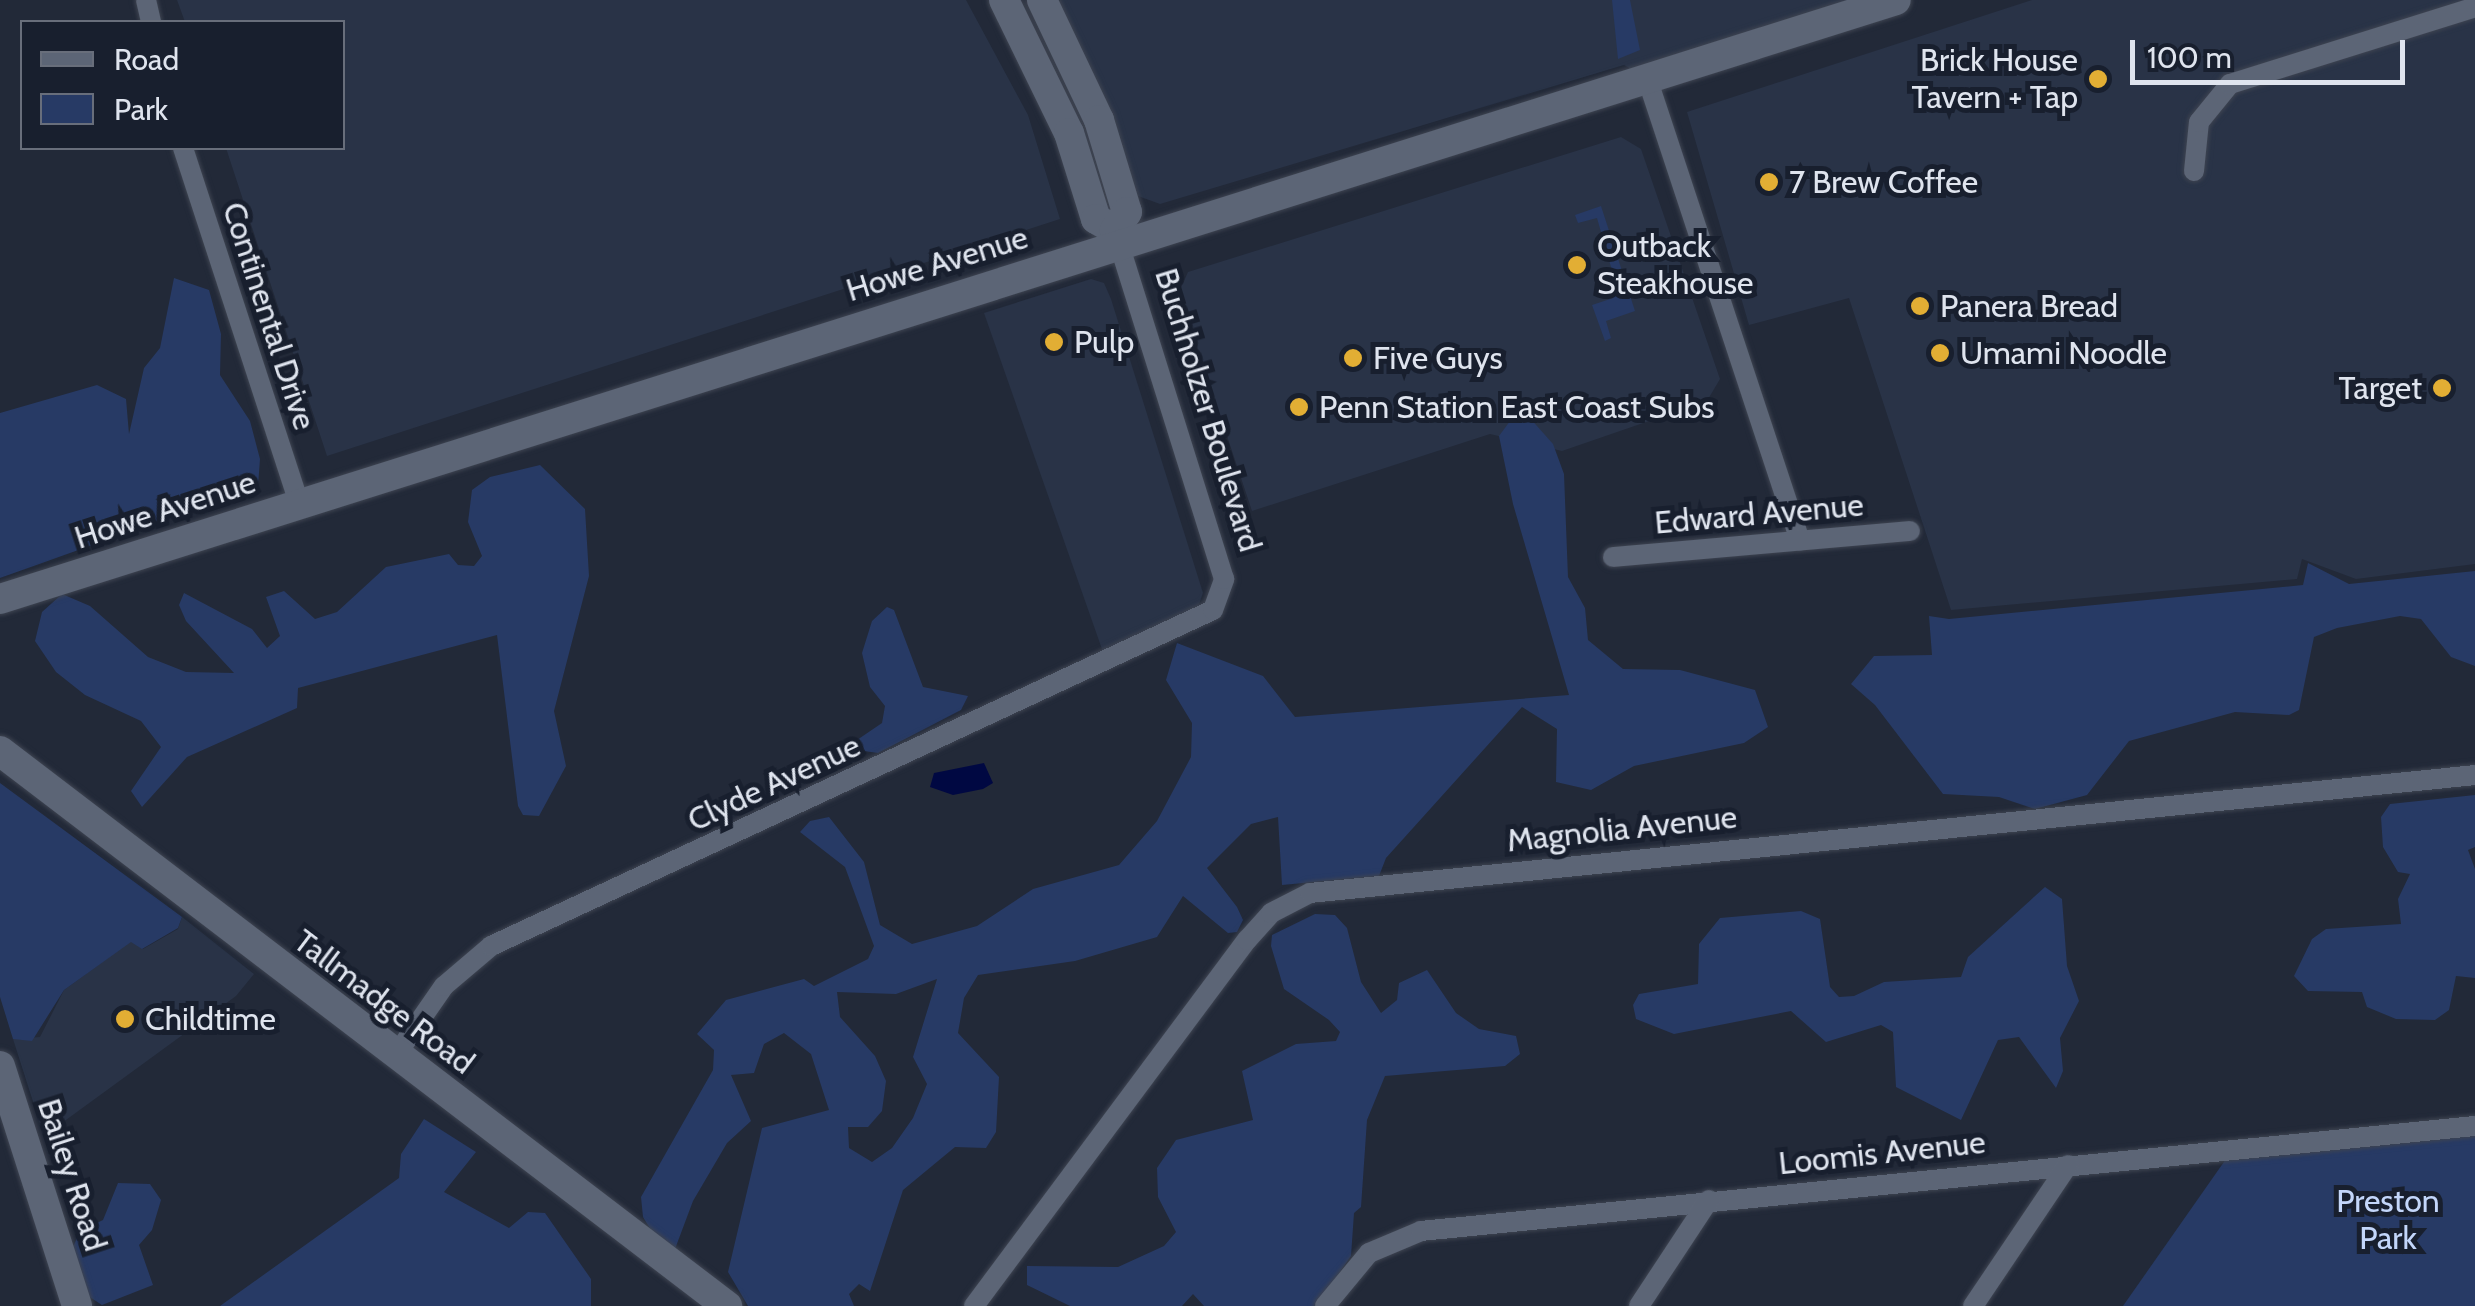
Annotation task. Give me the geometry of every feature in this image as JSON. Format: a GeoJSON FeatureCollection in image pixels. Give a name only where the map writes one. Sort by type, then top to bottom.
{"type":"FeatureCollection","features":[{"type":"Feature","properties":{"kind":"street","name":"Buchholzer Boulevard"},"geometry":{"type":"LineString","coordinates":[[1004,0],[1057,105],[1096,218],[1117,237],[1224,579],[1213,610]]}},
{"type":"Feature","properties":{"kind":"street","name":"Buchholzer Boulevard"},"geometry":{"type":"LineString","coordinates":[[1042,0],[1098,120],[1127,212],[1117,237]]}},
{"type":"Feature","properties":{"kind":"street","name":"Howe Avenue"},"geometry":{"type":"LineString","coordinates":[[0,599],[1117,237],[1896,0]]}},
{"type":"Feature","properties":{"kind":"street"},"geometry":{"type":"LineString","coordinates":[[2194,172],[2199,122],[2230,84],[2475,7]]}},
{"type":"Feature","properties":{"kind":"street"},"geometry":{"type":"LineString","coordinates":[[1647,78],[1800,540]]}},
{"type":"Feature","properties":{"kind":"street","name":"Continental Drive"},"geometry":{"type":"LineString","coordinates":[[185,150],[299,503]]}},
{"type":"Feature","properties":{"kind":"street","name":"Edward Avenue"},"geometry":{"type":"LineString","coordinates":[[1613,557],[1910,530]]}},
{"type":"Feature","properties":{"kind":"street","name":"Clyde Avenue"},"geometry":{"type":"LineString","coordinates":[[396,1055],[444,986],[492,946],[1213,610]]}},
{"type":"Feature","properties":{"kind":"street","name":"Tallmadge Road"},"geometry":{"type":"LineString","coordinates":[[0,751],[727,1306]]}},
{"type":"Feature","properties":{"kind":"street","name":"Magnolia Avenue"},"geometry":{"type":"LineString","coordinates":[[974,1306],[1247,940],[1271,913],[1310,893],[2475,775]]}},
{"type":"Feature","properties":{"kind":"street","name":"Bailey Road"},"geometry":{"type":"LineString","coordinates":[[0,1066],[78,1306]]}},
{"type":"Feature","properties":{"kind":"street","name":"Loomis Avenue"},"geometry":{"type":"LineString","coordinates":[[1324,1306],[1369,1254],[1422,1230],[2475,1126]]}},
{"type":"Feature","properties":{"kind":"street"},"geometry":{"type":"LineString","coordinates":[[1973,1306],[2068,1165]]}},
{"type":"Feature","properties":{"kind":"street"},"geometry":{"type":"LineString","coordinates":[[1639,1306],[1708,1200]]}},
{"type":"Feature","properties":{"kind":"shaded area"},"geometry":{"type":"Polygon","coordinates":[[[177,0],[966,0],[1028,115],[1060,219],[327,456],[227,150],[345,150],[345,20],[184,20],[177,0]]]}},
{"type":"Feature","properties":{"kind":"shaded area"},"geometry":{"type":"Polygon","coordinates":[[[1054,0],[1896,0],[1647,78],[1624,65],[1160,204],[1138,196],[1054,0]]]}},
{"type":"Feature","properties":{"kind":"shaded area"},"geometry":{"type":"Polygon","coordinates":[[[2032,0],[2475,0],[2475,564],[2356,579],[2302,559],[2297,579],[1951,610],[1849,298],[1749,325],[1687,112],[2032,0]]]}},
{"type":"Feature","properties":{"kind":"shaded area"},"geometry":{"type":"Polygon","coordinates":[[[1621,137],[1641,149],[1720,379],[1707,401],[1562,451],[1490,434],[1252,511],[1179,292],[1188,272],[1621,137]]]}},
{"type":"Feature","properties":{"kind":"shaded area"},"geometry":{"type":"Polygon","coordinates":[[[1091,279],[1104,283],[1111,299],[1203,593],[1198,607],[1103,652],[984,313],[1091,279]]]}},
{"type":"Feature","properties":{"kind":"shaded area"},"geometry":{"type":"Polygon","coordinates":[[[984,763],[993,783],[983,789],[953,795],[930,787],[934,773],[984,763]]]}},
{"type":"Feature","properties":{"kind":"shaded area"},"geometry":{"type":"Polygon","coordinates":[[[182,917],[254,974],[236,996],[44,1136],[13,1039],[40,1037],[64,990],[131,941],[143,949],[178,929],[182,917]]]}},
{"type":"Feature","properties":{"kind":"green space"},"geometry":{"type":"Polygon","coordinates":[[[1612,0],[1630,0],[1640,50],[1618,59],[1612,0]]]}},
{"type":"Feature","properties":{"kind":"green space"},"geometry":{"type":"Polygon","coordinates":[[[1601,206],[1635,311],[1606,321],[1611,338],[1605,341],[1592,305],[1613,298],[1607,277],[1613,274],[1597,218],[1578,223],[1575,215],[1601,206]]]}},
{"type":"Feature","properties":{"kind":"green space"},"geometry":{"type":"Polygon","coordinates":[[[174,278],[209,290],[221,334],[220,375],[250,421],[260,459],[258,486],[0,578],[0,413],[97,385],[126,399],[129,434],[144,368],[160,348],[174,278]]]}},
{"type":"Feature","properties":{"kind":"green space"},"geometry":{"type":"Polygon","coordinates":[[[1513,417],[1529,417],[1553,444],[1564,474],[1568,577],[1585,608],[1588,640],[1623,669],[1680,670],[1755,690],[1768,727],[1744,743],[1634,766],[1591,790],[1556,782],[1557,729],[1522,707],[1386,858],[1379,876],[1282,885],[1278,817],[1251,824],[1207,868],[1237,907],[1243,920],[1237,932],[1228,933],[1183,896],[1157,937],[1075,961],[978,975],[964,998],[958,1033],[999,1077],[996,1132],[986,1148],[955,1147],[903,1190],[870,1291],[859,1284],[849,1294],[854,1306],[748,1306],[728,1272],[762,1128],[829,1110],[811,1054],[784,1033],[764,1044],[754,1073],[731,1075],[751,1121],[727,1143],[693,1201],[675,1249],[658,1242],[643,1217],[641,1197],[713,1070],[714,1050],[697,1034],[726,1000],[804,979],[814,986],[868,959],[874,946],[845,867],[800,832],[810,821],[829,817],[864,862],[880,925],[912,944],[977,926],[1033,889],[1119,865],[1157,821],[1191,757],[1192,723],[1166,680],[1177,643],[1263,676],[1295,717],[1569,695],[1513,504],[1499,436],[1513,417]],[[937,979],[896,994],[837,992],[840,1017],[875,1056],[886,1081],[882,1111],[868,1127],[848,1127],[849,1148],[872,1162],[892,1148],[913,1118],[927,1084],[913,1057],[937,979]]]}},
{"type":"Feature","properties":{"kind":"green space"},"geometry":{"type":"Polygon","coordinates":[[[540,465],[585,509],[589,576],[554,711],[566,766],[539,816],[523,815],[518,806],[497,635],[298,688],[297,708],[187,757],[142,807],[131,791],[161,747],[141,721],[85,695],[56,672],[35,641],[42,612],[62,594],[90,606],[148,657],[186,672],[234,673],[186,621],[179,605],[184,593],[252,629],[267,648],[280,636],[266,597],[284,591],[315,619],[337,612],[386,567],[449,554],[458,565],[474,566],[482,556],[468,522],[472,490],[490,477],[540,465]]]}},
{"type":"Feature","properties":{"kind":"green space"},"geometry":{"type":"Polygon","coordinates":[[[2308,563],[2349,584],[2475,571],[2475,666],[2451,657],[2421,619],[2400,616],[2337,628],[2314,637],[2299,710],[2289,715],[2235,712],[2129,741],[2087,795],[2035,809],[1999,797],[1943,794],[1875,705],[1851,684],[1874,656],[1932,655],[1929,616],[1949,619],[2303,585],[2308,563]]]}},
{"type":"Feature","properties":{"kind":"green space"},"geometry":{"type":"Polygon","coordinates":[[[887,607],[894,610],[923,687],[968,696],[961,710],[878,753],[857,750],[857,740],[882,723],[885,706],[870,687],[862,653],[872,621],[887,607]]]}},
{"type":"Feature","properties":{"kind":"green space"},"geometry":{"type":"Polygon","coordinates":[[[0,783],[182,917],[178,928],[142,949],[131,942],[64,990],[32,1041],[13,1039],[0,997],[0,783]]]}},
{"type":"Feature","properties":{"kind":"green space"},"geometry":{"type":"Polygon","coordinates":[[[2475,795],[2475,847],[2468,850],[2475,869],[2475,978],[2456,976],[2449,1010],[2435,1020],[2396,1019],[2367,1007],[2362,992],[2308,991],[2294,976],[2312,939],[2326,929],[2401,924],[2398,899],[2410,874],[2398,872],[2383,847],[2381,817],[2390,804],[2475,795]]]}},
{"type":"Feature","properties":{"kind":"green space"},"geometry":{"type":"Polygon","coordinates":[[[2045,887],[2062,899],[2067,966],[2079,1001],[2060,1038],[2063,1071],[2056,1088],[2019,1037],[1998,1040],[1961,1120],[1896,1087],[1893,1032],[1881,1025],[1826,1042],[1791,1011],[1674,1034],[1636,1019],[1633,1005],[1639,994],[1698,984],[1699,944],[1720,918],[1801,911],[1820,919],[1830,987],[1839,997],[1854,996],[1884,982],[1961,977],[1968,957],[2045,887]]]}},
{"type":"Feature","properties":{"kind":"green space"},"geometry":{"type":"Polygon","coordinates":[[[1315,914],[1335,915],[1347,928],[1361,982],[1381,1013],[1397,1000],[1399,983],[1427,970],[1456,1013],[1479,1029],[1516,1036],[1520,1054],[1505,1066],[1385,1076],[1367,1120],[1361,1207],[1354,1213],[1351,1256],[1316,1306],[1204,1306],[1193,1294],[1182,1306],[1070,1306],[1027,1285],[1027,1266],[1118,1267],[1164,1246],[1176,1232],[1158,1197],[1157,1168],[1176,1140],[1253,1120],[1242,1071],[1296,1044],[1336,1041],[1340,1032],[1329,1020],[1284,989],[1271,946],[1272,935],[1315,914]]]}},
{"type":"Feature","properties":{"kind":"green space"},"geometry":{"type":"Polygon","coordinates":[[[424,1119],[476,1152],[444,1192],[509,1228],[528,1212],[545,1213],[591,1279],[591,1306],[220,1306],[399,1178],[401,1154],[424,1119]]]}},
{"type":"Feature","properties":{"kind":"green space","name":"Preston Park"},"geometry":{"type":"Polygon","coordinates":[[[2475,1126],[2475,1306],[2123,1306],[2233,1149],[2475,1126]]]}},
{"type":"Feature","properties":{"kind":"green space"},"geometry":{"type":"Polygon","coordinates":[[[118,1183],[150,1184],[161,1200],[152,1230],[139,1245],[153,1285],[102,1305],[85,1294],[73,1247],[80,1231],[103,1220],[118,1183]]]}},
{"type":"Feature","properties":{"kind":"place","name":"Brick House Tavern + Tap"},"geometry":{"type":"Point","coordinates":[2098,79]}},
{"type":"Feature","properties":{"kind":"place","name":"7 Brew Coffee"},"geometry":{"type":"Point","coordinates":[1769,182]}},
{"type":"Feature","properties":{"kind":"place","name":"Outback Steakhouse"},"geometry":{"type":"Point","coordinates":[1577,265]}},
{"type":"Feature","properties":{"kind":"place","name":"Panera Bread"},"geometry":{"type":"Point","coordinates":[1920,306]}},
{"type":"Feature","properties":{"kind":"place","name":"Pulp"},"geometry":{"type":"Point","coordinates":[1054,342]}},
{"type":"Feature","properties":{"kind":"place","name":"Umami Noodle"},"geometry":{"type":"Point","coordinates":[1940,353]}},
{"type":"Feature","properties":{"kind":"place","name":"Five Guys"},"geometry":{"type":"Point","coordinates":[1353,358]}},
{"type":"Feature","properties":{"kind":"place","name":"Target"},"geometry":{"type":"Point","coordinates":[2442,388]}},
{"type":"Feature","properties":{"kind":"place","name":"Penn Station East Coast Subs"},"geometry":{"type":"Point","coordinates":[1299,407]}},
{"type":"Feature","properties":{"kind":"place","name":"Childtime"},"geometry":{"type":"Point","coordinates":[125,1019]}}]}
